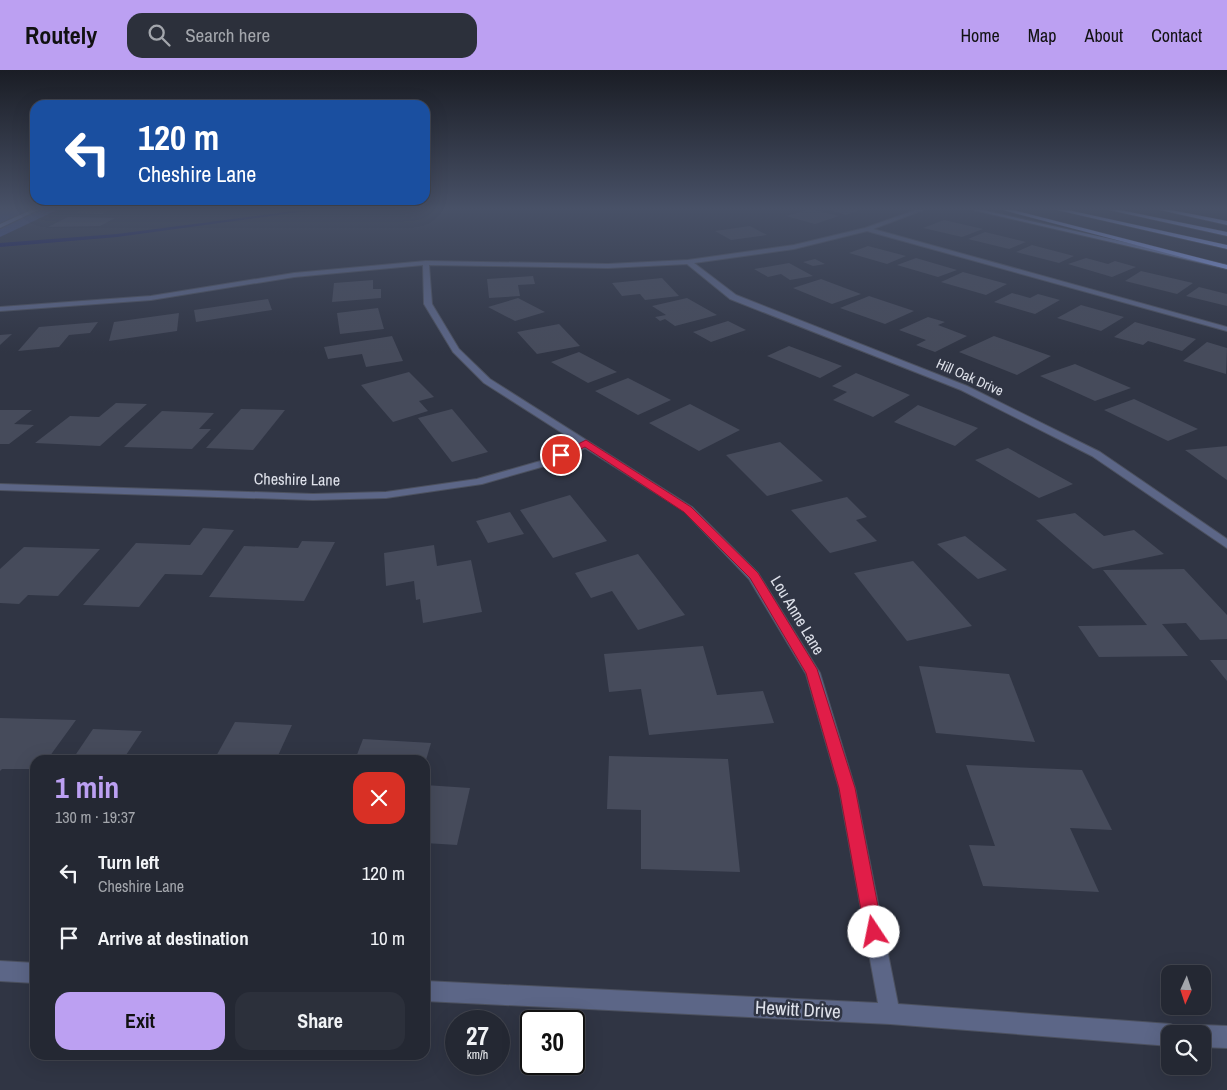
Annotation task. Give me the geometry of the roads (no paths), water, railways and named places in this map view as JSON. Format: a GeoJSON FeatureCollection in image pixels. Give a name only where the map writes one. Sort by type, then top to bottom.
{"type":"FeatureCollection","features":[{"type":"Feature","properties":{"kind":"highway"},"geometry":{"type":"LineString","coordinates":[[1191,258],[1227,267]]}},
{"type":"Feature","properties":{"kind":"main road"},"geometry":{"type":"LineString","coordinates":[[1186,258],[1227,267]]}},
{"type":"Feature","properties":{"kind":"street"},"geometry":{"type":"LineString","coordinates":[[0,309],[151,298],[294,275],[426,263],[608,266],[688,262],[719,258]]}},
{"type":"Feature","properties":{"kind":"street"},"geometry":{"type":"LineString","coordinates":[[970,258],[1227,329]]}},
{"type":"Feature","properties":{"kind":"street","name":"Hill Oak Drive"},"geometry":{"type":"LineString","coordinates":[[688,262],[733,297],[964,388],[1096,454],[1227,544]]}},
{"type":"Feature","properties":{"kind":"street","name":"Lou Anne Lane"},"geometry":{"type":"LineString","coordinates":[[426,263],[428,304],[456,350],[487,380],[688,510],[754,576],[813,672],[847,788],[890,1014]]}},
{"type":"Feature","properties":{"kind":"street","name":"Cheshire Lane"},"geometry":{"type":"LineString","coordinates":[[0,487],[314,497],[386,495],[478,482],[548,462],[586,443]]}},
{"type":"Feature","properties":{"kind":"street"},"geometry":{"type":"LineString","coordinates":[[0,971],[30,973]]}},
{"type":"Feature","properties":{"kind":"street","name":"Hewitt Drive"},"geometry":{"type":"LineString","coordinates":[[430,991],[890,1014],[1161,1034]]}},
{"type":"Feature","properties":{"kind":"street"},"geometry":{"type":"LineString","coordinates":[[1211,1036],[1227,1037]]}}]}
